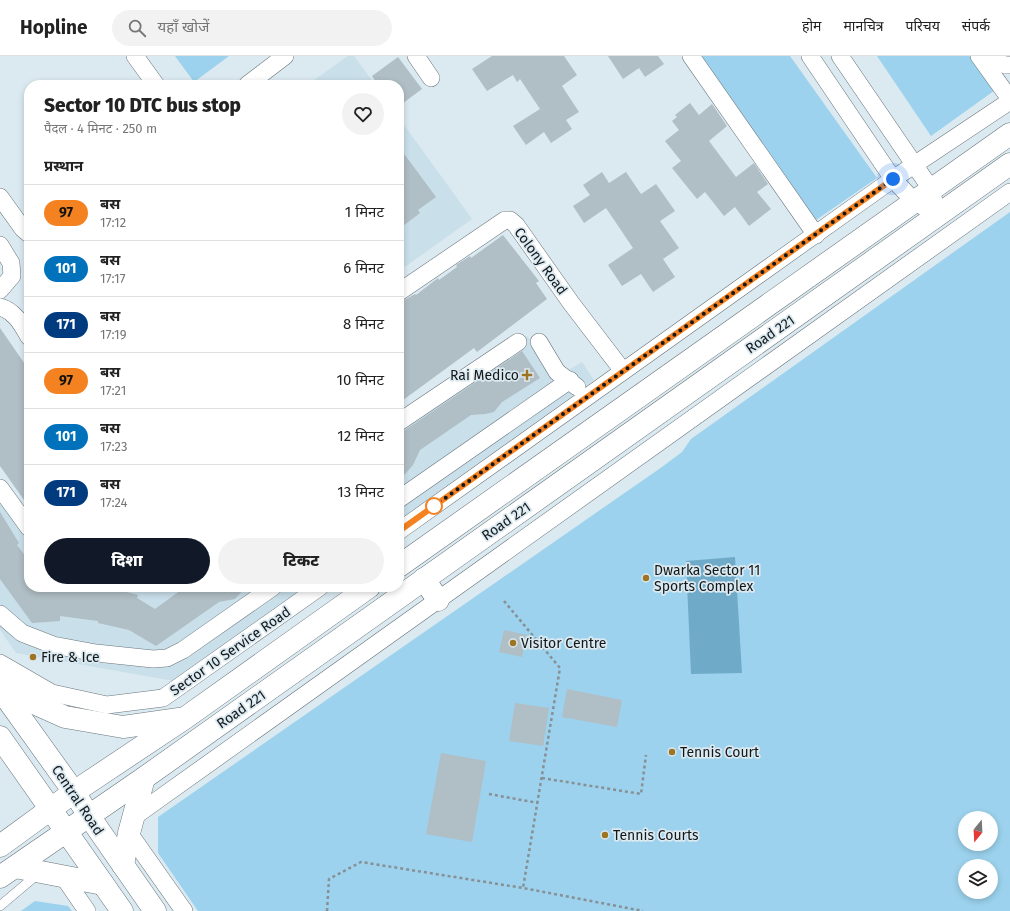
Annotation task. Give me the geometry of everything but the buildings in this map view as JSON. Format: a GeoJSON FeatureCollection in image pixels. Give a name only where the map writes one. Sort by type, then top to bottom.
{"type":"FeatureCollection","features":[{"type":"Feature","properties":{"kind":"main road","name":"Road 221"},"geometry":{"type":"LineString","coordinates":[[404,562],[1010,134]]}},
{"type":"Feature","properties":{"kind":"main road","name":"Road 221"},"geometry":{"type":"LineString","coordinates":[[8,872],[144,778],[1010,164]]}},
{"type":"Feature","properties":{"kind":"main road"},"geometry":{"type":"LineString","coordinates":[[424,579],[438,600]]}},
{"type":"Feature","properties":{"kind":"main road","name":"Road 221"},"geometry":{"type":"LineString","coordinates":[[0,846],[74,792],[185,718],[354,592]]}},
{"type":"Feature","properties":{"kind":"main road"},"geometry":{"type":"LineString","coordinates":[[0,682],[25,699],[65,717],[123,727],[185,718]]}},
{"type":"Feature","properties":{"kind":"main road","name":"Central Road"},"geometry":{"type":"LineString","coordinates":[[0,689],[74,792],[155,911]]}},
{"type":"Feature","properties":{"kind":"main road","name":"Central Road"},"geometry":{"type":"LineString","coordinates":[[0,737],[52,808],[122,911]]}},
{"type":"Feature","properties":{"kind":"main road"},"geometry":{"type":"LineString","coordinates":[[123,865],[144,778]]}},
{"type":"Feature","properties":{"kind":"main road"},"geometry":{"type":"LineString","coordinates":[[8,872],[41,871],[104,884]]}},
{"type":"Feature","properties":{"kind":"street"},"geometry":{"type":"LineString","coordinates":[[135,56],[152,80]]}},
{"type":"Feature","properties":{"kind":"street"},"geometry":{"type":"LineString","coordinates":[[254,80],[285,56]]}},
{"type":"Feature","properties":{"kind":"street"},"geometry":{"type":"LineString","coordinates":[[416,56],[431,78]]}},
{"type":"Feature","properties":{"kind":"street"},"geometry":{"type":"LineString","coordinates":[[690,56],[816,235]]}},
{"type":"Feature","properties":{"kind":"street"},"geometry":{"type":"LineString","coordinates":[[810,56],[893,179],[923,195]]}},
{"type":"Feature","properties":{"kind":"street"},"geometry":{"type":"LineString","coordinates":[[840,56],[915,164],[923,195],[937,215]]}},
{"type":"Feature","properties":{"kind":"street"},"geometry":{"type":"LineString","coordinates":[[404,527],[893,179],[1010,100],[979,56]]}},
{"type":"Feature","properties":{"kind":"street"},"geometry":{"type":"LineString","coordinates":[[993,56],[997,62],[1002,65],[1010,65]]}},
{"type":"Feature","properties":{"kind":"street"},"geometry":{"type":"LineString","coordinates":[[184,911],[132,824],[438,600],[1010,192]]}},
{"type":"Feature","properties":{"kind":"street"},"geometry":{"type":"LineString","coordinates":[[0,197],[24,230]]}},
{"type":"Feature","properties":{"kind":"street","name":"Colony Road"},"geometry":{"type":"LineString","coordinates":[[404,289],[504,220],[510,220],[516,225],[571,303],[623,371]]}},
{"type":"Feature","properties":{"kind":"street"},"geometry":{"type":"LineString","coordinates":[[0,245],[11,263],[12,276],[0,290]]}},
{"type":"Feature","properties":{"kind":"street"},"geometry":{"type":"LineString","coordinates":[[0,307],[8,309],[24,329]]}},
{"type":"Feature","properties":{"kind":"street"},"geometry":{"type":"LineString","coordinates":[[404,419],[518,342]]}},
{"type":"Feature","properties":{"kind":"street"},"geometry":{"type":"LineString","coordinates":[[538,342],[557,372],[570,380],[588,397]]}},
{"type":"Feature","properties":{"kind":"street"},"geometry":{"type":"LineString","coordinates":[[404,496],[570,380]]}},
{"type":"Feature","properties":{"kind":"street"},"geometry":{"type":"LineString","coordinates":[[0,488],[24,521]]}},
{"type":"Feature","properties":{"kind":"street"},"geometry":{"type":"LineString","coordinates":[[0,614],[22,633],[53,645],[96,653],[153,659],[167,658],[183,650],[266,592]]}},
{"type":"Feature","properties":{"kind":"street","name":"Sector 10 Service Road"},"geometry":{"type":"LineString","coordinates":[[0,663],[52,693],[107,705],[163,698],[313,592]]}},
{"type":"Feature","properties":{"kind":"street"},"geometry":{"type":"LineString","coordinates":[[63,876],[88,911]]}},
{"type":"Feature","properties":{"kind":"lane"},"geometry":{"type":"LineString","coordinates":[[0,906],[41,871]]}},
{"type":"Feature","properties":{"kind":"path"},"geometry":{"type":"LineString","coordinates":[[504,601],[560,668],[523,888]]}},
{"type":"Feature","properties":{"kind":"path"},"geometry":{"type":"LineString","coordinates":[[542,778],[640,794],[646,756]]}},
{"type":"Feature","properties":{"kind":"path"},"geometry":{"type":"LineString","coordinates":[[489,794],[538,803]]}},
{"type":"Feature","properties":{"kind":"path"},"geometry":{"type":"LineString","coordinates":[[327,911],[329,879],[361,862],[523,888],[643,911]]}},
{"type":"Feature","properties":{"kind":"shaded area"},"geometry":{"type":"Polygon","coordinates":[[[175,56],[229,56],[197,80],[193,80],[175,56]]]}},
{"type":"Feature","properties":{"kind":"shaded area"},"geometry":{"type":"Polygon","coordinates":[[[348,56],[354,56],[371,80],[314,80],[348,56]]]}},
{"type":"Feature","properties":{"kind":"shaded area"},"geometry":{"type":"Polygon","coordinates":[[[700,56],[790,56],[877,178],[816,220],[700,56]]]}},
{"type":"Feature","properties":{"kind":"shaded area"},"geometry":{"type":"Polygon","coordinates":[[[877,56],[975,56],[998,88],[931,136],[877,56]]]}},
{"type":"Feature","properties":{"kind":"shaded area"},"geometry":{"type":"Polygon","coordinates":[[[404,125],[472,219],[404,267],[404,125]]]}},
{"type":"Feature","properties":{"kind":"shaded area","name":"Dwarka Sector 11 Sports Complex"},"geometry":{"type":"Polygon","coordinates":[[[1010,212],[1010,911],[198,911],[158,853],[158,817],[682,452],[691,439],[1010,212]]]}},
{"type":"Feature","properties":{"kind":"shaded area"},"geometry":{"type":"Polygon","coordinates":[[[527,336],[557,377],[582,362],[594,380],[404,516],[404,422],[527,336]]]}},
{"type":"Feature","properties":{"kind":"shaded area"},"geometry":{"type":"Polygon","coordinates":[[[0,492],[24,525],[24,592],[298,592],[174,681],[16,653],[0,630],[0,492]]]}},
{"type":"Feature","properties":{"kind":"shaded area"},"geometry":{"type":"Polygon","coordinates":[[[735,557],[742,673],[691,674],[686,561],[735,557]]]}},
{"type":"Feature","properties":{"kind":"shaded area"},"geometry":{"type":"Polygon","coordinates":[[[35,901],[68,906],[72,911],[21,911],[35,901]]]}},
{"type":"Feature","properties":{"kind":"bus line","name":"97"},"geometry":{"type":"LineString","coordinates":[[404,527],[893,179]]}},
{"type":"Feature","properties":{"kind":"place","name":"Rai Medico"},"geometry":{"type":"Point","coordinates":[527,375]}},
{"type":"Feature","properties":{"kind":"place","name":"Dwarka Sector 11 Sports Complex"},"geometry":{"type":"Point","coordinates":[646,578]}},
{"type":"Feature","properties":{"kind":"place","name":"Visitor Centre"},"geometry":{"type":"Point","coordinates":[513,643]}},
{"type":"Feature","properties":{"kind":"place","name":"Fire & Ice"},"geometry":{"type":"Point","coordinates":[33,657]}},
{"type":"Feature","properties":{"kind":"place","name":"Tennis Court"},"geometry":{"type":"Point","coordinates":[672,752]}},
{"type":"Feature","properties":{"kind":"place","name":"Tennis Courts"},"geometry":{"type":"Point","coordinates":[605,835]}},
{"type":"Feature","properties":{"kind":"route"},"geometry":{"type":"LineString","coordinates":[[434,506],[893,179]]}}]}
